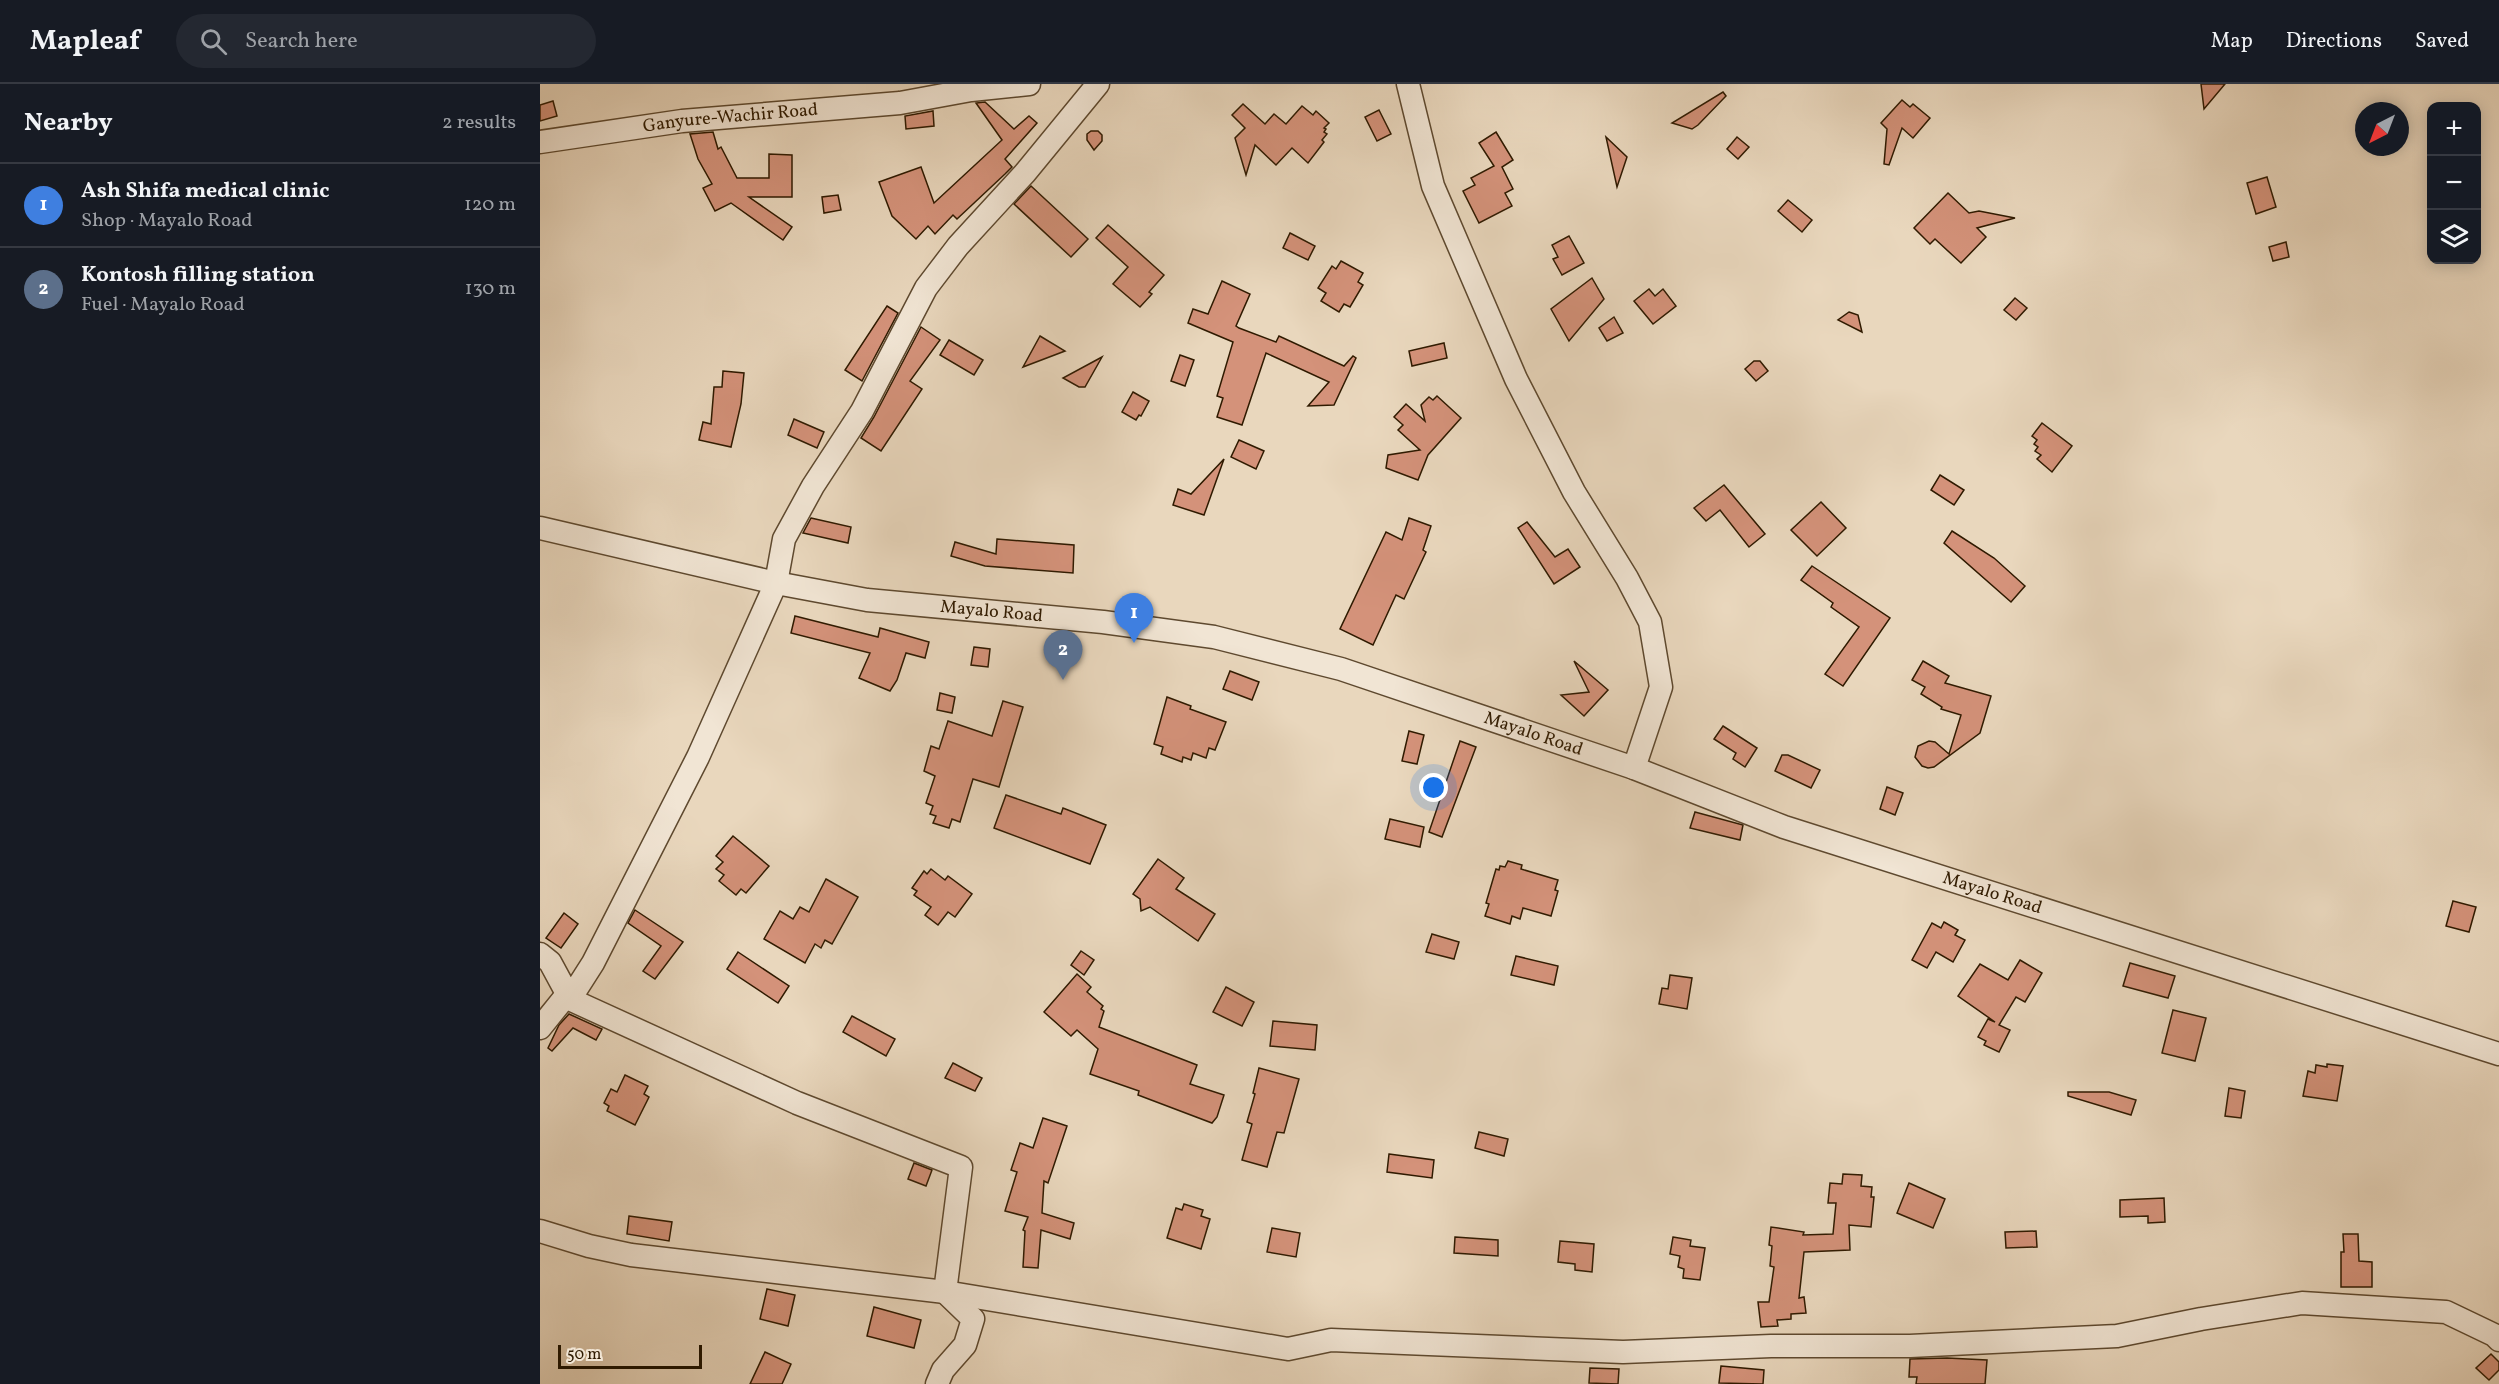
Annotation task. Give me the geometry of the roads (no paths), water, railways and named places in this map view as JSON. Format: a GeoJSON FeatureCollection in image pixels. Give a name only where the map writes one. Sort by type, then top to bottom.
{"type":"FeatureCollection","features":[{"type":"Feature","properties":{"kind":"street","name":"Ganyure-Wachir Road"},"geometry":{"type":"LineString","coordinates":[[540,142],[682,121],[900,103],[971,90],[1029,84]]}},
{"type":"Feature","properties":{"kind":"street"},"geometry":{"type":"LineString","coordinates":[[570,999],[593,963],[659,836],[776,583],[784,539],[813,486],[862,411],[926,288],[958,246],[1025,173],[1098,84]]}},
{"type":"Feature","properties":{"kind":"street"},"geometry":{"type":"LineString","coordinates":[[1408,84],[1432,186],[1516,379],[1574,492],[1650,622],[1661,687],[1634,768]]}},
{"type":"Feature","properties":{"kind":"street","name":"Mayalo Road"},"geometry":{"type":"LineString","coordinates":[[540,528],[776,583],[867,600],[1103,622],[1214,637],[1341,669],[1634,768],[1784,828],[2499,1054]]}},
{"type":"Feature","properties":{"kind":"street"},"geometry":{"type":"LineString","coordinates":[[540,954],[550,962],[570,999]]}},
{"type":"Feature","properties":{"kind":"street"},"geometry":{"type":"LineString","coordinates":[[540,1028],[566,996],[797,1103],[961,1167],[945,1292]]}},
{"type":"Feature","properties":{"kind":"street"},"geometry":{"type":"LineString","coordinates":[[540,1231],[589,1246],[631,1255],[945,1292],[1288,1349],[1331,1340],[1623,1352],[1771,1346],[1910,1346],[2117,1336],[2201,1319],[2302,1303],[2446,1312],[2494,1335],[2499,1340]]}},
{"type":"Feature","properties":{"kind":"street"},"geometry":{"type":"LineString","coordinates":[[937,1384],[942,1370],[965,1346],[973,1319],[945,1292]]}},
{"type":"Feature","properties":{"kind":"place","name":"Ash Shifa medical clinic"},"geometry":{"type":"Point","coordinates":[1134,643]}},
{"type":"Feature","properties":{"kind":"place","name":"Kontosh filling station"},"geometry":{"type":"Point","coordinates":[1063,680]}}]}
